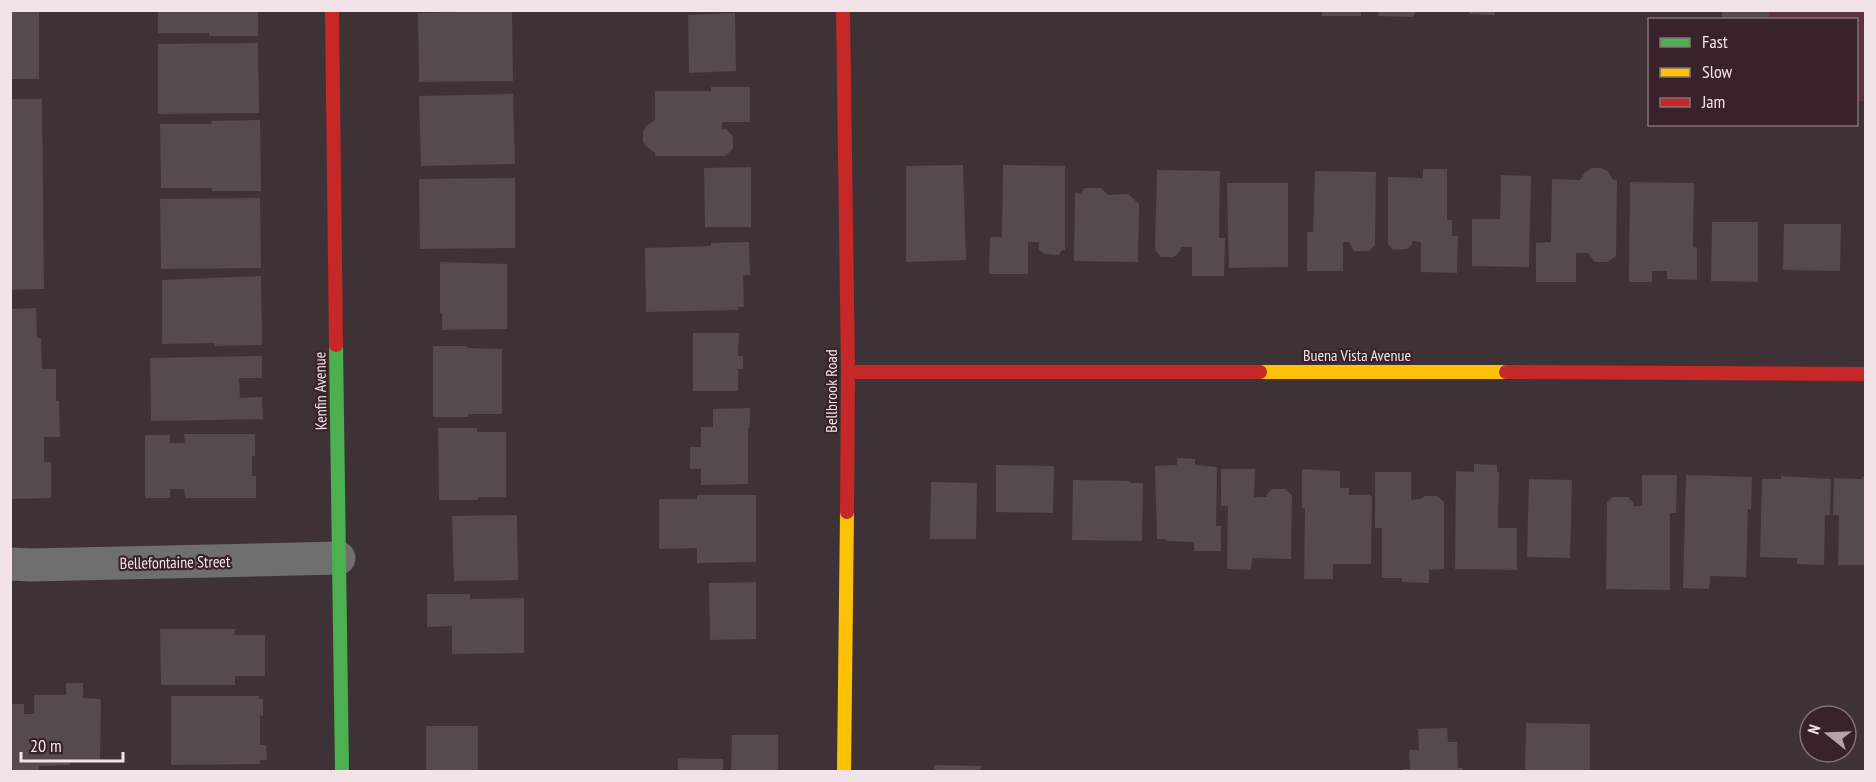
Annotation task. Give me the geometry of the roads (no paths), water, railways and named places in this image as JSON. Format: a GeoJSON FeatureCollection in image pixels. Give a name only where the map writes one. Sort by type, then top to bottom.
{"type":"FeatureCollection","features":[{"type":"Feature","properties":{"kind":"street","name":"Kenfin Avenue"},"geometry":{"type":"LineString","coordinates":[[332,10],[342,771]]}},
{"type":"Feature","properties":{"kind":"street","name":"Bellbrook Road"},"geometry":{"type":"LineString","coordinates":[[843,10],[848,372],[844,771]]}},
{"type":"Feature","properties":{"kind":"street","name":"Buena Vista Avenue"},"geometry":{"type":"LineString","coordinates":[[848,372],[1866,374]]}},
{"type":"Feature","properties":{"kind":"street","name":"Bellefontaine Street"},"geometry":{"type":"LineString","coordinates":[[10,564],[339,558]]}}]}
